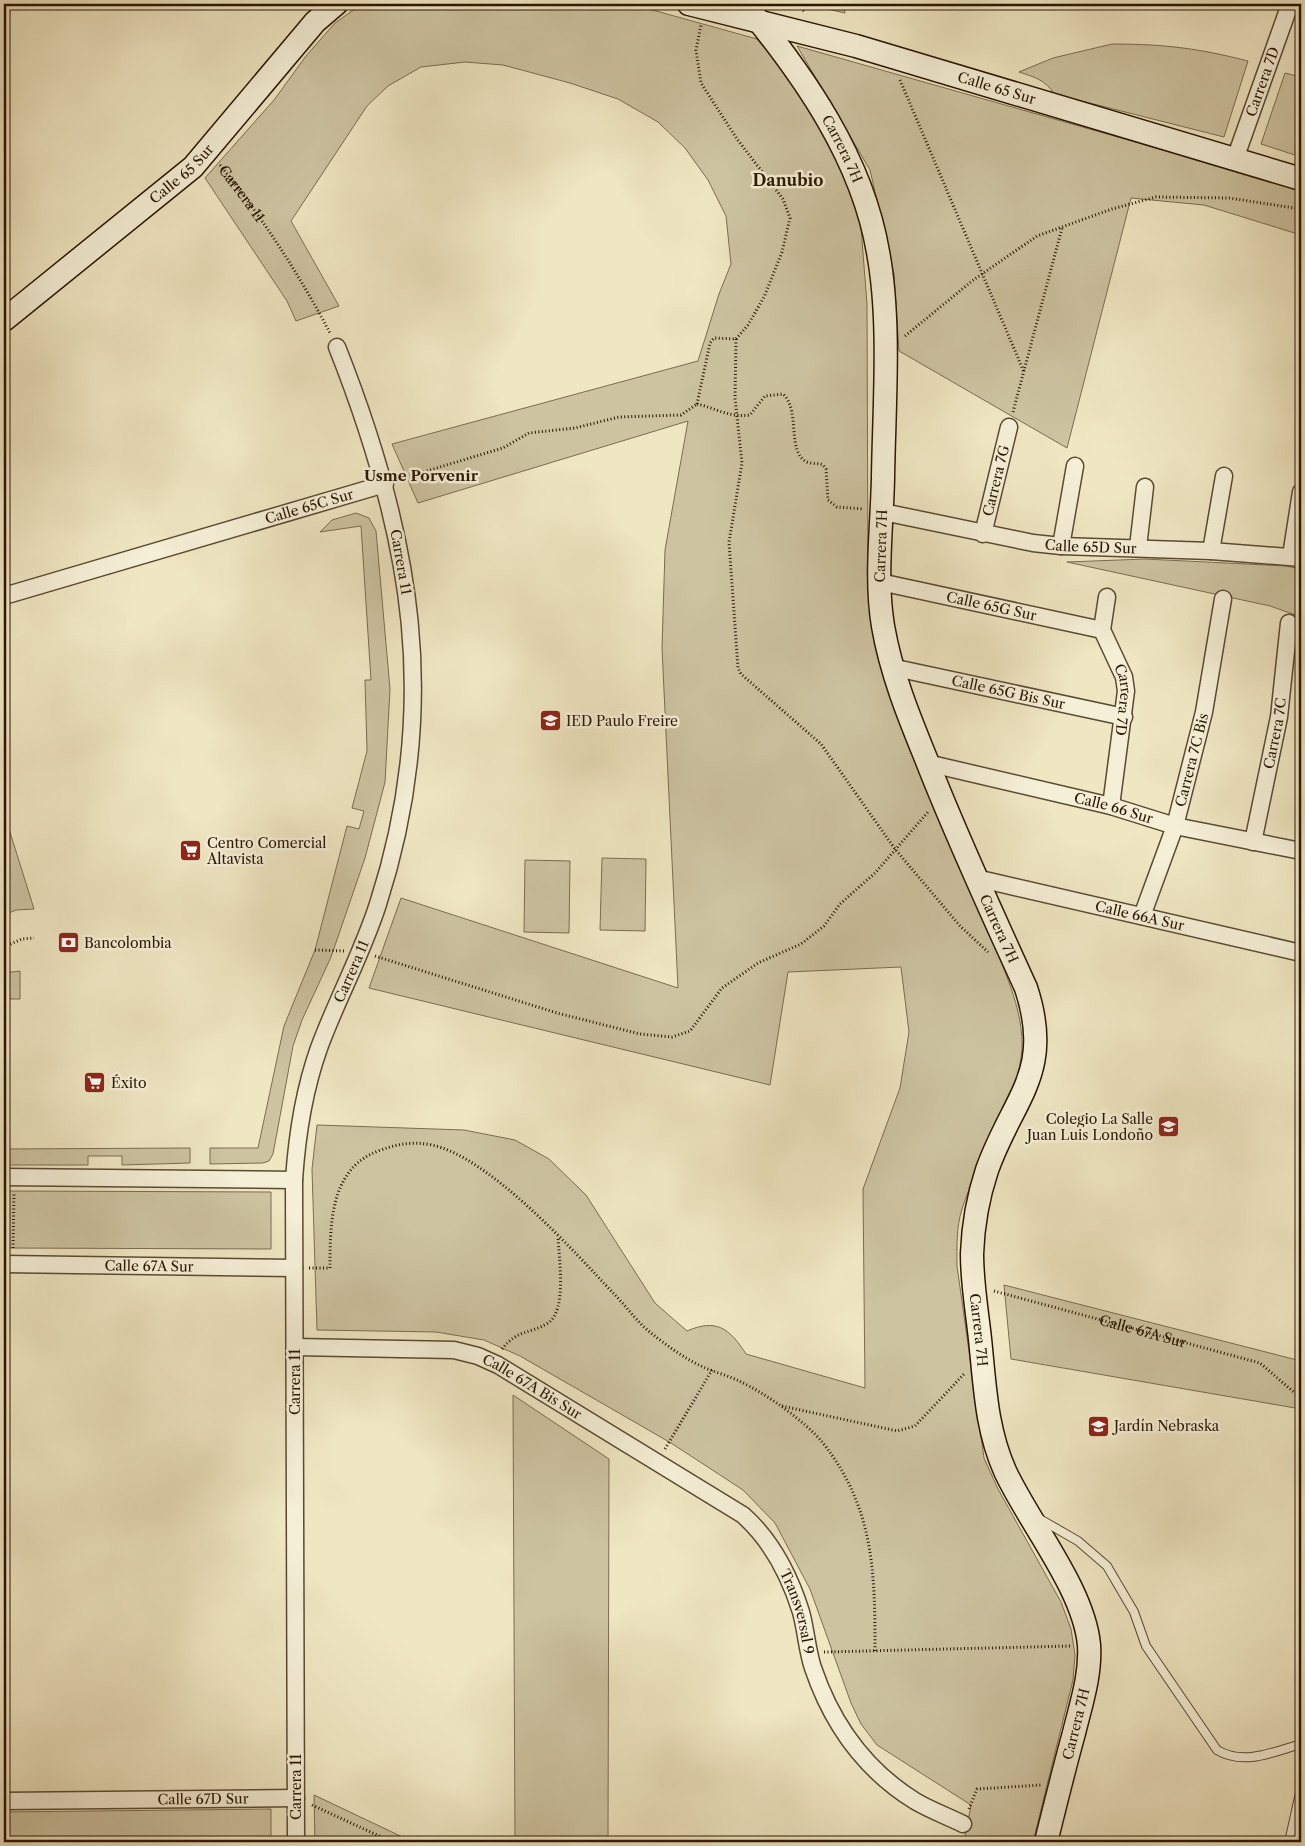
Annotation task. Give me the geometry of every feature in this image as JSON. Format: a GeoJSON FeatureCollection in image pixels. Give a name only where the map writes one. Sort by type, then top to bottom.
{"type":"FeatureCollection","features":[{"type":"Feature","properties":{"kind":"street","name":"Calle 65 Sur"},"geometry":{"type":"LineString","coordinates":[[4,320],[172,185],[208,151],[315,22],[336,4]]}},
{"type":"Feature","properties":{"kind":"street","name":"Carrera 7H"},"geometry":{"type":"LineString","coordinates":[[745,4],[794,67],[845,151],[859,184],[878,251],[884,298],[883,512],[880,582],[881,612],[891,667],[941,799],[1026,988],[1034,1011],[1037,1034],[1030,1080],[995,1150],[981,1191],[973,1234],[974,1286],[990,1432],[1005,1470],[1077,1602],[1085,1623],[1089,1645],[1088,1675],[1046,1842]]}},
{"type":"Feature","properties":{"kind":"street","name":"Carrera 7D"},"geometry":{"type":"LineString","coordinates":[[1235,159],[1290,4]]}},
{"type":"Feature","properties":{"kind":"street","name":"Calle 65 Sur"},"geometry":{"type":"LineString","coordinates":[[697,6],[890,56],[1301,179]]}},
{"type":"Feature","properties":{"kind":"street","name":"Carrera 11"},"geometry":{"type":"LineString","coordinates":[[296,1842],[294,1180],[302,1110],[316,1058],[361,951],[378,905],[397,837],[410,767],[412,732],[413,662],[407,592],[385,484],[367,425],[337,347]]}},
{"type":"Feature","properties":{"kind":"street","name":"Carrera 7G"},"geometry":{"type":"LineString","coordinates":[[983,534],[1009,427]]}},
{"type":"Feature","properties":{"kind":"street"},"geometry":{"type":"LineString","coordinates":[[1062,546],[1075,466]]}},
{"type":"Feature","properties":{"kind":"street"},"geometry":{"type":"LineString","coordinates":[[1211,551],[1224,476]]}},
{"type":"Feature","properties":{"kind":"street","name":"Calle 65C Sur"},"geometry":{"type":"LineString","coordinates":[[4,596],[385,484]]}},
{"type":"Feature","properties":{"kind":"street"},"geometry":{"type":"LineString","coordinates":[[1138,547],[1145,487]]}},
{"type":"Feature","properties":{"kind":"street"},"geometry":{"type":"LineString","coordinates":[[1296,557],[1301,492]]}},
{"type":"Feature","properties":{"kind":"street","name":"Calle 65D Sur"},"geometry":{"type":"LineString","coordinates":[[883,512],[983,534],[1062,546],[1138,547],[1296,557]]}},
{"type":"Feature","properties":{"kind":"street","name":"Calle 65G Sur"},"geometry":{"type":"LineString","coordinates":[[880,582],[1102,630]]}},
{"type":"Feature","properties":{"kind":"street"},"geometry":{"type":"LineString","coordinates":[[1102,630],[1107,597]]}},
{"type":"Feature","properties":{"kind":"street","name":"Carrera 7C Bis"},"geometry":{"type":"LineString","coordinates":[[1142,916],[1175,826],[1204,712],[1223,599]]}},
{"type":"Feature","properties":{"kind":"street","name":"Carrera 7C"},"geometry":{"type":"LineString","coordinates":[[1252,842],[1279,717],[1289,623]]}},
{"type":"Feature","properties":{"kind":"street","name":"Carrera 7D"},"geometry":{"type":"LineString","coordinates":[[1102,630],[1124,677],[1126,691],[1111,806]]}},
{"type":"Feature","properties":{"kind":"street","name":"Calle 65G Bis Sur"},"geometry":{"type":"LineString","coordinates":[[891,667],[1124,717]]}},
{"type":"Feature","properties":{"kind":"street","name":"Calle 66 Sur"},"geometry":{"type":"LineString","coordinates":[[927,763],[1111,806],[1175,826],[1301,852]]}},
{"type":"Feature","properties":{"kind":"street","name":"Calle 66A Sur"},"geometry":{"type":"LineString","coordinates":[[976,878],[1301,953]]}},
{"type":"Feature","properties":{"kind":"street"},"geometry":{"type":"LineString","coordinates":[[9,1177],[294,1180]]}},
{"type":"Feature","properties":{"kind":"street","name":"Calle 67A Sur"},"geometry":{"type":"LineString","coordinates":[[8,1264],[294,1268]]}},
{"type":"Feature","properties":{"kind":"street","name":"Calle 67A Bis Sur"},"geometry":{"type":"LineString","coordinates":[[295,1347],[454,1350],[478,1356],[492,1362],[743,1515]]}},
{"type":"Feature","properties":{"kind":"street","name":"Transversal 9"},"geometry":{"type":"LineString","coordinates":[[743,1515],[763,1535],[789,1582],[801,1612],[813,1666],[834,1717],[859,1754],[878,1774],[916,1801],[963,1824]]}},
{"type":"Feature","properties":{"kind":"street","name":"Calle 67D Sur"},"geometry":{"type":"LineString","coordinates":[[4,1801],[296,1798]]}},
{"type":"Feature","properties":{"kind":"lane"},"geometry":{"type":"LineString","coordinates":[[1029,1514],[1063,1531],[1106,1566],[1130,1604],[1146,1646],[1217,1750],[1238,1758],[1268,1754],[1301,1744]]}},
{"type":"Feature","properties":{"kind":"lane"},"geometry":{"type":"LineString","coordinates":[[1289,1842],[1301,1788]]}},
{"type":"Feature","properties":{"kind":"path"},"geometry":{"type":"LineString","coordinates":[[697,6],[696,50],[701,83],[737,139],[783,199],[790,218],[782,252],[764,297],[748,325],[736,339],[735,387],[742,462],[729,542],[738,668],[741,674],[821,744],[895,849],[960,926],[988,953],[992,961]]}},
{"type":"Feature","properties":{"kind":"path"},"geometry":{"type":"LineString","coordinates":[[890,56],[1024,372]]}},
{"type":"Feature","properties":{"kind":"path","name":"Carrera 11"},"geometry":{"type":"LineString","coordinates":[[208,151],[250,203],[316,308],[337,347]]}},
{"type":"Feature","properties":{"kind":"path"},"geometry":{"type":"LineString","coordinates":[[884,353],[982,275],[1037,236],[1112,209],[1156,197],[1229,198],[1301,209]]}},
{"type":"Feature","properties":{"kind":"path"},"geometry":{"type":"LineString","coordinates":[[1009,427],[1063,227]]}},
{"type":"Feature","properties":{"kind":"path"},"geometry":{"type":"LineString","coordinates":[[385,484],[503,448],[529,433],[575,428],[620,417],[681,415],[697,404],[710,343],[714,338],[736,339]]}},
{"type":"Feature","properties":{"kind":"path"},"geometry":{"type":"LineString","coordinates":[[697,404],[737,416],[750,414],[766,396],[776,393],[783,394],[791,404],[800,456],[808,462],[823,465],[826,469],[828,500],[838,507],[883,512]]}},
{"type":"Feature","properties":{"kind":"path"},"geometry":{"type":"LineString","coordinates":[[315,950],[361,951],[557,1013],[640,1034],[672,1037],[690,1032],[722,988],[758,962],[802,944],[824,926],[840,904],[875,873],[941,799]]}},
{"type":"Feature","properties":{"kind":"path"},"geometry":{"type":"LineString","coordinates":[[4,948],[22,939],[34,938]]}},
{"type":"Feature","properties":{"kind":"path"},"geometry":{"type":"LineString","coordinates":[[294,1268],[330,1268],[331,1213],[347,1173],[370,1154],[400,1143],[433,1145],[476,1164],[518,1198],[650,1332],[700,1366],[740,1382],[781,1406],[822,1442],[853,1492],[868,1535],[873,1571],[875,1651]]}},
{"type":"Feature","properties":{"kind":"path"},"geometry":{"type":"LineString","coordinates":[[8,1264],[9,1177]]}},
{"type":"Feature","properties":{"kind":"path"},"geometry":{"type":"LineString","coordinates":[[492,1362],[509,1339],[548,1323],[557,1313],[560,1288],[558,1237]]}},
{"type":"Feature","properties":{"kind":"path","name":"Calle 67A Sur"},"geometry":{"type":"LineString","coordinates":[[974,1286],[1260,1363],[1296,1394],[1301,1395]]}},
{"type":"Feature","properties":{"kind":"path"},"geometry":{"type":"LineString","coordinates":[[781,1406],[897,1431],[915,1426],[982,1356]]}},
{"type":"Feature","properties":{"kind":"path"},"geometry":{"type":"LineString","coordinates":[[657,1462],[712,1370]]}},
{"type":"Feature","properties":{"kind":"path"},"geometry":{"type":"LineString","coordinates":[[810,1652],[1089,1645]]}},
{"type":"Feature","properties":{"kind":"path"},"geometry":{"type":"LineString","coordinates":[[963,1824],[977,1788],[1061,1784]]}},
{"type":"Feature","properties":{"kind":"path"},"geometry":{"type":"LineString","coordinates":[[296,1798],[392,1842]]}},
{"type":"Feature","properties":{"kind":"shaded area"},"geometry":{"type":"Polygon","coordinates":[[[362,4],[631,4],[757,39],[800,90],[831,138],[860,215],[867,304],[868,590],[874,635],[907,737],[1000,959],[1016,1002],[1021,1025],[1022,1048],[1014,1088],[969,1190],[960,1216],[957,1266],[984,1458],[998,1489],[1061,1602],[1071,1629],[1075,1655],[1073,1680],[1033,1842],[964,1842],[971,1805],[877,1745],[861,1724],[851,1703],[810,1589],[775,1523],[743,1490],[671,1443],[520,1356],[484,1340],[436,1332],[317,1330],[312,1169],[317,1125],[464,1130],[515,1140],[549,1159],[586,1195],[655,1303],[687,1331],[707,1326],[722,1328],[734,1338],[746,1354],[865,1388],[863,1189],[900,1088],[909,1032],[901,967],[788,972],[770,1085],[369,988],[401,898],[678,988],[662,648],[665,550],[688,421],[418,503],[392,444],[698,361],[719,294],[731,264],[726,216],[708,180],[685,148],[658,122],[618,99],[570,83],[503,65],[465,62],[421,67],[388,86],[367,106],[291,221],[339,306],[296,321],[287,301],[205,178],[274,100],[306,56],[335,23],[362,4]]]}},
{"type":"Feature","properties":{"kind":"shaded area"},"geometry":{"type":"Polygon","coordinates":[[[805,4],[843,4],[845,13],[805,4]]]}},
{"type":"Feature","properties":{"kind":"shaded area"},"geometry":{"type":"Polygon","coordinates":[[[1112,44],[1180,48],[1248,61],[1224,137],[1054,94],[1043,82],[1035,77],[1019,72],[1053,58],[1112,44]]]}},
{"type":"Feature","properties":{"kind":"shaded area"},"geometry":{"type":"Polygon","coordinates":[[[797,46],[1301,189],[1301,235],[1204,205],[1131,198],[1067,448],[899,351],[894,274],[870,170],[797,46]]]}},
{"type":"Feature","properties":{"kind":"shaded area"},"geometry":{"type":"Polygon","coordinates":[[[1285,73],[1301,77],[1301,157],[1261,144],[1285,73]]]}},
{"type":"Feature","properties":{"kind":"shaded area"},"geometry":{"type":"Polygon","coordinates":[[[356,513],[369,518],[376,531],[390,689],[385,782],[365,858],[331,957],[302,1020],[293,1046],[273,1154],[269,1161],[263,1163],[210,1164],[210,1148],[258,1148],[284,1026],[315,950],[347,826],[359,829],[364,811],[352,808],[367,751],[365,680],[371,680],[361,526],[320,532],[332,520],[356,513]]]}},
{"type":"Feature","properties":{"kind":"shaded area"},"geometry":{"type":"Polygon","coordinates":[[[1145,559],[1286,566],[1301,569],[1301,617],[1270,606],[1067,562],[1145,559]]]}},
{"type":"Feature","properties":{"kind":"shaded area"},"geometry":{"type":"Polygon","coordinates":[[[4,813],[34,909],[16,910],[4,915],[4,813]]]}},
{"type":"Feature","properties":{"kind":"shaded area"},"geometry":{"type":"Polygon","coordinates":[[[602,858],[646,859],[645,931],[600,930],[602,858]]]}},
{"type":"Feature","properties":{"kind":"shaded area"},"geometry":{"type":"Polygon","coordinates":[[[525,860],[570,861],[569,933],[524,932],[525,860]]]}},
{"type":"Feature","properties":{"kind":"shaded area"},"geometry":{"type":"Polygon","coordinates":[[[20,971],[20,999],[9,999],[4,1017],[4,973],[20,971]]]}},
{"type":"Feature","properties":{"kind":"shaded area"},"geometry":{"type":"Polygon","coordinates":[[[190,1148],[190,1163],[122,1165],[122,1156],[88,1156],[88,1165],[4,1165],[4,1149],[190,1148]]]}},
{"type":"Feature","properties":{"kind":"shaded area"},"geometry":{"type":"Polygon","coordinates":[[[4,1191],[271,1192],[271,1249],[4,1248],[4,1191]]]}},
{"type":"Feature","properties":{"kind":"shaded area"},"geometry":{"type":"Polygon","coordinates":[[[1004,1285],[1301,1361],[1301,1409],[1011,1359],[1004,1285]]]}},
{"type":"Feature","properties":{"kind":"shaded area"},"geometry":{"type":"Polygon","coordinates":[[[513,1395],[609,1459],[608,1842],[515,1842],[513,1395]]]}},
{"type":"Feature","properties":{"kind":"shaded area"},"geometry":{"type":"Polygon","coordinates":[[[314,1795],[413,1842],[315,1842],[314,1795]]]}},
{"type":"Feature","properties":{"kind":"shaded area"},"geometry":{"type":"Polygon","coordinates":[[[271,1809],[271,1842],[4,1842],[4,1812],[271,1809]]]}},
{"type":"Feature","properties":{"kind":"place","name":"IED Paulo Freire"},"geometry":{"type":"Point","coordinates":[550,721]}},
{"type":"Feature","properties":{"kind":"place","name":"Centro Comercial Altavista"},"geometry":{"type":"Point","coordinates":[191,851]}},
{"type":"Feature","properties":{"kind":"place","name":"Bancolombia"},"geometry":{"type":"Point","coordinates":[68,943]}},
{"type":"Feature","properties":{"kind":"place","name":"Éxito"},"geometry":{"type":"Point","coordinates":[95,1083]}},
{"type":"Feature","properties":{"kind":"place","name":"Colegio La Salle Juan Luis Londoño"},"geometry":{"type":"Point","coordinates":[1169,1127]}},
{"type":"Feature","properties":{"kind":"place","name":"Jardín Nebraska"},"geometry":{"type":"Point","coordinates":[1098,1426]}},
{"type":"Feature","properties":{"kind":"district","name":"Danubio"},"geometry":{"type":"Point","coordinates":[788,180]}},
{"type":"Feature","properties":{"kind":"district","name":"Usme Porvenir"},"geometry":{"type":"Point","coordinates":[421,476]}}]}
